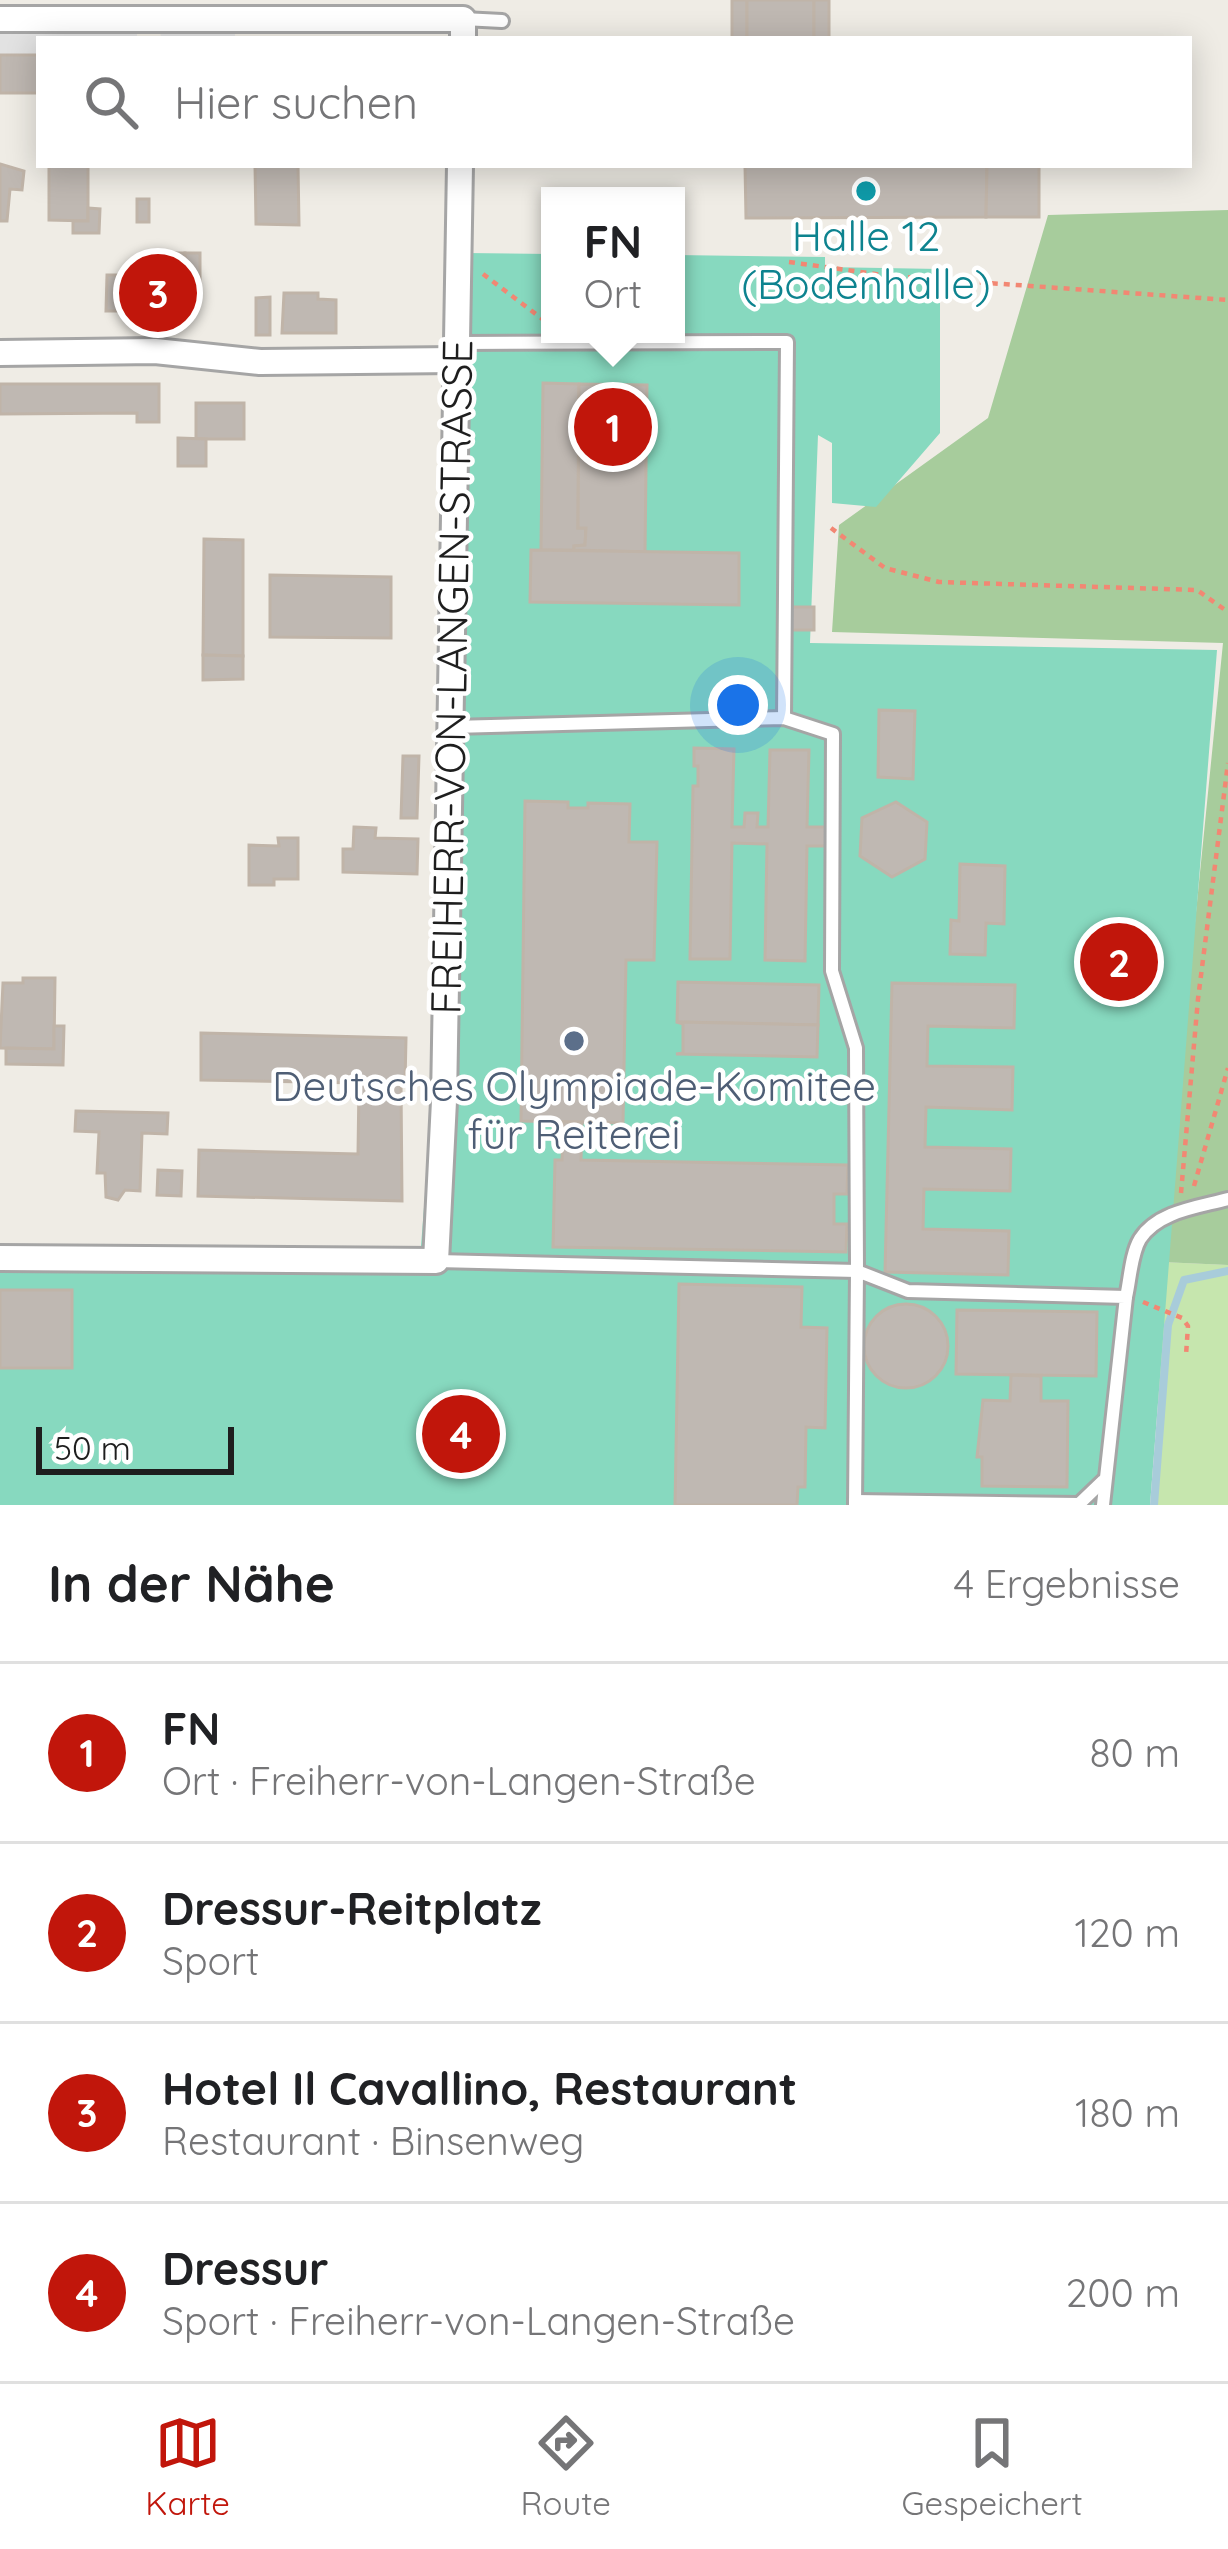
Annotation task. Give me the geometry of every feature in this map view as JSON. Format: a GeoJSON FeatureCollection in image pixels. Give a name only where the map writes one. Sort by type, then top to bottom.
{"type":"FeatureCollection","features":[{"type":"Feature","properties":{"kind":"street"},"geometry":{"type":"LineString","coordinates":[[0,19],[463,29]]}},
{"type":"Feature","properties":{"kind":"street","name":"FREIHERR-VON-LANGEN-STRASSE"},"geometry":{"type":"LineString","coordinates":[[436,1261],[444,1101],[460,168]]}},
{"type":"Feature","properties":{"kind":"street"},"geometry":{"type":"LineString","coordinates":[[0,353],[155,351],[260,362],[457,352]]}},
{"type":"Feature","properties":{"kind":"street"},"geometry":{"type":"LineString","coordinates":[[0,1258],[436,1261]]}},
{"type":"Feature","properties":{"kind":"lane"},"geometry":{"type":"LineString","coordinates":[[463,29],[502,21]]}},
{"type":"Feature","properties":{"kind":"lane"},"geometry":{"type":"LineString","coordinates":[[457,352],[787,342],[784,718]]}},
{"type":"Feature","properties":{"kind":"lane"},"geometry":{"type":"LineString","coordinates":[[452,727],[784,718],[833,734],[832,971],[856,1048],[855,1503],[1079,1504],[1104,1480]]}},
{"type":"Feature","properties":{"kind":"lane"},"geometry":{"type":"LineString","coordinates":[[1102,1505],[1126,1297],[1138,1240],[1166,1216],[1228,1199]]}},
{"type":"Feature","properties":{"kind":"lane"},"geometry":{"type":"LineString","coordinates":[[436,1261],[857,1271],[908,1291],[1126,1297]]}},
{"type":"Feature","properties":{"kind":"path"},"geometry":{"type":"LineString","coordinates":[[458,255],[541,318]]}},
{"type":"Feature","properties":{"kind":"path"},"geometry":{"type":"LineString","coordinates":[[789,262],[890,276],[1228,300]]}},
{"type":"Feature","properties":{"kind":"path"},"geometry":{"type":"LineString","coordinates":[[831,528],[886,568],[939,582],[1196,590],[1227,611]]}},
{"type":"Feature","properties":{"kind":"path"},"geometry":{"type":"LineString","coordinates":[[1180,1212],[1198,999],[1228,764]]}},
{"type":"Feature","properties":{"kind":"path"},"geometry":{"type":"LineString","coordinates":[[1180,1212],[1194,1188],[1228,1068]]}},
{"type":"Feature","properties":{"kind":"path"},"geometry":{"type":"LineString","coordinates":[[1156,1305],[1188,1325],[1186,1354]]}},
{"type":"Feature","properties":{"kind":"green space"},"geometry":{"type":"Polygon","coordinates":[[[1228,210],[1228,1265],[1161,1262],[1223,643],[832,632],[839,525],[988,418],[1048,215],[1228,210]]]}},
{"type":"Feature","properties":{"kind":"green space"},"geometry":{"type":"Polygon","coordinates":[[[465,253],[541,254],[541,343],[685,343],[685,255],[825,257],[825,267],[940,269],[940,433],[876,507],[832,503],[832,443],[818,435],[810,643],[1217,650],[1150,1505],[0,1505],[0,1251],[421,1246],[461,731],[465,253]]]}},
{"type":"Feature","properties":{"kind":"green space"},"geometry":{"type":"Polygon","coordinates":[[[1161,1262],[1228,1265],[1228,1505],[1156,1505],[1161,1262]]]}},
{"type":"Feature","properties":{"kind":"shaded area"},"geometry":{"type":"Polygon","coordinates":[[[0,27],[137,29],[137,36],[36,36],[36,55],[0,55],[0,27]]]}},
{"type":"Feature","properties":{"kind":"shaded area"},"geometry":{"type":"Polygon","coordinates":[[[160,28],[235,28],[235,36],[161,36],[160,28]]]}},
{"type":"Feature","properties":{"kind":"building"},"geometry":{"type":"Polygon","coordinates":[[[732,0],[747,0],[747,36],[732,36],[732,0]]]}},
{"type":"Feature","properties":{"kind":"building"},"geometry":{"type":"Polygon","coordinates":[[[747,0],[814,0],[814,36],[747,36],[747,0]]]}},
{"type":"Feature","properties":{"kind":"building"},"geometry":{"type":"Polygon","coordinates":[[[814,0],[829,0],[829,36],[814,36],[814,0]]]}},
{"type":"Feature","properties":{"kind":"building"},"geometry":{"type":"Polygon","coordinates":[[[0,55],[36,55],[36,93],[0,93],[0,55]]]}},
{"type":"Feature","properties":{"kind":"building"},"geometry":{"type":"Polygon","coordinates":[[[0,164],[24,171],[22,190],[10,189],[7,221],[0,221],[0,164]]]}},
{"type":"Feature","properties":{"kind":"building"},"geometry":{"type":"Polygon","coordinates":[[[49,168],[88,168],[88,221],[49,220],[49,168]]]}},
{"type":"Feature","properties":{"kind":"building"},"geometry":{"type":"Polygon","coordinates":[[[255,168],[298,168],[299,225],[256,224],[255,168]]]}},
{"type":"Feature","properties":{"kind":"building","name":"Halle 12 (Bodenhalle)"},"geometry":{"type":"Polygon","coordinates":[[[745,168],[987,168],[986,217],[746,218],[745,168]]]}},
{"type":"Feature","properties":{"kind":"building"},"geometry":{"type":"Polygon","coordinates":[[[987,168],[1039,168],[1039,217],[986,217],[987,168]]]}},
{"type":"Feature","properties":{"kind":"building"},"geometry":{"type":"Polygon","coordinates":[[[137,199],[149,199],[149,222],[137,222],[137,199]]]}},
{"type":"Feature","properties":{"kind":"building"},"geometry":{"type":"Polygon","coordinates":[[[88,208],[100,209],[99,233],[73,233],[73,221],[88,221],[88,208]]]}},
{"type":"Feature","properties":{"kind":"building"},"geometry":{"type":"Polygon","coordinates":[[[156,253],[185,253],[186,311],[106,311],[107,275],[156,275],[156,253]]]}},
{"type":"Feature","properties":{"kind":"building"},"geometry":{"type":"Polygon","coordinates":[[[185,253],[200,253],[200,296],[186,296],[185,253]]]}},
{"type":"Feature","properties":{"kind":"building"},"geometry":{"type":"Polygon","coordinates":[[[284,293],[318,293],[318,299],[336,300],[336,333],[282,333],[284,293]]]}},
{"type":"Feature","properties":{"kind":"building"},"geometry":{"type":"Polygon","coordinates":[[[270,297],[270,335],[256,335],[256,298],[270,297]]]}},
{"type":"Feature","properties":{"kind":"building"},"geometry":{"type":"Polygon","coordinates":[[[543,383],[579,384],[578,528],[586,528],[585,545],[574,546],[574,550],[541,550],[543,383]]]}},
{"type":"Feature","properties":{"kind":"building"},"geometry":{"type":"Polygon","coordinates":[[[0,384],[159,384],[159,422],[137,422],[137,413],[0,414],[0,384]]]}},
{"type":"Feature","properties":{"kind":"building"},"geometry":{"type":"Polygon","coordinates":[[[579,384],[647,385],[645,552],[574,550],[574,546],[585,545],[586,528],[578,528],[579,384]]]}},
{"type":"Feature","properties":{"kind":"building"},"geometry":{"type":"Polygon","coordinates":[[[196,403],[244,403],[244,439],[196,439],[196,403]]]}},
{"type":"Feature","properties":{"kind":"building"},"geometry":{"type":"Polygon","coordinates":[[[178,438],[206,439],[206,466],[178,466],[178,438]]]}},
{"type":"Feature","properties":{"kind":"building"},"geometry":{"type":"Polygon","coordinates":[[[204,539],[243,540],[243,656],[203,655],[204,539]]]}},
{"type":"Feature","properties":{"kind":"building"},"geometry":{"type":"Polygon","coordinates":[[[531,550],[739,553],[739,605],[530,602],[531,550]]]}},
{"type":"Feature","properties":{"kind":"building"},"geometry":{"type":"Polygon","coordinates":[[[270,575],[391,577],[391,638],[270,637],[270,575]]]}},
{"type":"Feature","properties":{"kind":"building"},"geometry":{"type":"Polygon","coordinates":[[[790,607],[814,607],[814,630],[790,630],[790,607]]]}},
{"type":"Feature","properties":{"kind":"building"},"geometry":{"type":"Polygon","coordinates":[[[203,655],[243,656],[243,679],[203,680],[203,655]]]}},
{"type":"Feature","properties":{"kind":"building"},"geometry":{"type":"Polygon","coordinates":[[[879,710],[915,711],[913,779],[878,777],[879,710]]]}},
{"type":"Feature","properties":{"kind":"building"},"geometry":{"type":"Polygon","coordinates":[[[694,748],[734,749],[732,827],[744,827],[745,813],[758,813],[757,827],[768,827],[770,750],[809,750],[807,827],[832,827],[831,846],[807,846],[805,961],[765,960],[767,844],[732,843],[730,959],[690,959],[693,786],[698,786],[694,748]]]}},
{"type":"Feature","properties":{"kind":"building"},"geometry":{"type":"Polygon","coordinates":[[[403,756],[419,756],[417,818],[401,818],[403,756]]]}},
{"type":"Feature","properties":{"kind":"building","name":"Deutsches Olympiade-Komitee für Reiterei"},"geometry":{"type":"Polygon","coordinates":[[[525,801],[568,802],[568,808],[588,808],[588,803],[630,804],[629,842],[657,842],[654,960],[626,960],[623,1123],[521,1121],[525,801]]]}},
{"type":"Feature","properties":{"kind":"building"},"geometry":{"type":"Polygon","coordinates":[[[896,802],[927,822],[925,859],[892,877],[860,856],[862,818],[896,802]]]}},
{"type":"Feature","properties":{"kind":"building"},"geometry":{"type":"Polygon","coordinates":[[[354,827],[376,828],[375,838],[418,839],[417,874],[343,872],[343,849],[353,849],[354,827]]]}},
{"type":"Feature","properties":{"kind":"building"},"geometry":{"type":"Polygon","coordinates":[[[278,838],[298,838],[298,879],[249,885],[249,845],[279,846],[278,838]]]}},
{"type":"Feature","properties":{"kind":"building"},"geometry":{"type":"Polygon","coordinates":[[[960,864],[1005,866],[1004,924],[986,923],[985,955],[950,954],[951,920],[959,921],[960,864]]]}},
{"type":"Feature","properties":{"kind":"building"},"geometry":{"type":"Polygon","coordinates":[[[23,978],[55,978],[54,1049],[0,1048],[3,983],[23,983],[23,978]]]}},
{"type":"Feature","properties":{"kind":"building"},"geometry":{"type":"Polygon","coordinates":[[[678,982],[819,985],[818,1025],[677,1022],[678,982]]]}},
{"type":"Feature","properties":{"kind":"building"},"geometry":{"type":"Polygon","coordinates":[[[892,983],[1015,985],[1014,1028],[928,1026],[927,1066],[1013,1067],[1012,1110],[926,1107],[925,1147],[1011,1149],[1010,1191],[924,1189],[923,1229],[1009,1231],[1008,1275],[885,1272],[892,983]]]}},
{"type":"Feature","properties":{"kind":"building"},"geometry":{"type":"Polygon","coordinates":[[[677,1022],[818,1025],[817,1057],[676,1054],[683,1053],[683,1024],[677,1022]]]}},
{"type":"Feature","properties":{"kind":"building"},"geometry":{"type":"Polygon","coordinates":[[[54,1026],[64,1026],[63,1065],[6,1064],[6,1048],[54,1049],[54,1026]]]}},
{"type":"Feature","properties":{"kind":"building"},"geometry":{"type":"Polygon","coordinates":[[[201,1033],[406,1038],[405,1084],[401,1084],[402,1201],[198,1196],[199,1150],[358,1154],[359,1083],[201,1080],[201,1033]]]}},
{"type":"Feature","properties":{"kind":"building"},"geometry":{"type":"Polygon","coordinates":[[[76,1111],[168,1113],[167,1134],[142,1133],[140,1191],[125,1190],[118,1200],[106,1197],[105,1173],[97,1173],[99,1132],[75,1131],[76,1111]]]}},
{"type":"Feature","properties":{"kind":"building"},"geometry":{"type":"Polygon","coordinates":[[[563,1122],[582,1122],[581,1160],[848,1165],[847,1194],[834,1194],[834,1224],[847,1224],[846,1252],[553,1247],[555,1160],[562,1160],[563,1122]]]}},
{"type":"Feature","properties":{"kind":"building"},"geometry":{"type":"Polygon","coordinates":[[[158,1170],[182,1171],[181,1196],[157,1195],[158,1170]]]}},
{"type":"Feature","properties":{"kind":"building"},"geometry":{"type":"Polygon","coordinates":[[[679,1284],[802,1287],[801,1327],[827,1328],[825,1428],[806,1427],[805,1487],[798,1487],[797,1505],[675,1505],[679,1284]]]}},
{"type":"Feature","properties":{"kind":"building"},"geometry":{"type":"Polygon","coordinates":[[[0,1290],[72,1290],[72,1368],[0,1368],[0,1290]]]}},
{"type":"Feature","properties":{"kind":"building"},"geometry":{"type":"Polygon","coordinates":[[[906,1304],[936,1316],[948,1346],[936,1376],[906,1388],[876,1376],[864,1346],[876,1316],[906,1304]]]}},
{"type":"Feature","properties":{"kind":"building"},"geometry":{"type":"Polygon","coordinates":[[[957,1310],[1097,1312],[1096,1376],[956,1374],[957,1310]]]}},
{"type":"Feature","properties":{"kind":"building"},"geometry":{"type":"Polygon","coordinates":[[[1011,1375],[1041,1376],[1041,1401],[1068,1401],[1067,1487],[982,1486],[982,1457],[977,1457],[983,1400],[1010,1401],[1011,1375]]]}},
{"type":"Feature","properties":{"kind":"waterway"},"geometry":{"type":"LineString","coordinates":[[1154,1505],[1168,1325],[1184,1280],[1228,1271]]}},
{"type":"Feature","properties":{"kind":"place","name":"Halle 12 (Bodenhalle)"},"geometry":{"type":"Point","coordinates":[866,191]}},
{"type":"Feature","properties":{"kind":"place","name":"Hotel Il Cavallino, Restaurant"},"geometry":{"type":"Point","coordinates":[158,293]}},
{"type":"Feature","properties":{"kind":"place","name":"FN"},"geometry":{"type":"Point","coordinates":[613,427]}},
{"type":"Feature","properties":{"kind":"place","name":"Dressur-Reitplatz"},"geometry":{"type":"Point","coordinates":[1119,962]}},
{"type":"Feature","properties":{"kind":"place","name":"Deutsches Olympiade-Komitee für Reiterei"},"geometry":{"type":"Point","coordinates":[574,1041]}},
{"type":"Feature","properties":{"kind":"place","name":"Dressur"},"geometry":{"type":"Point","coordinates":[461,1434]}}]}
